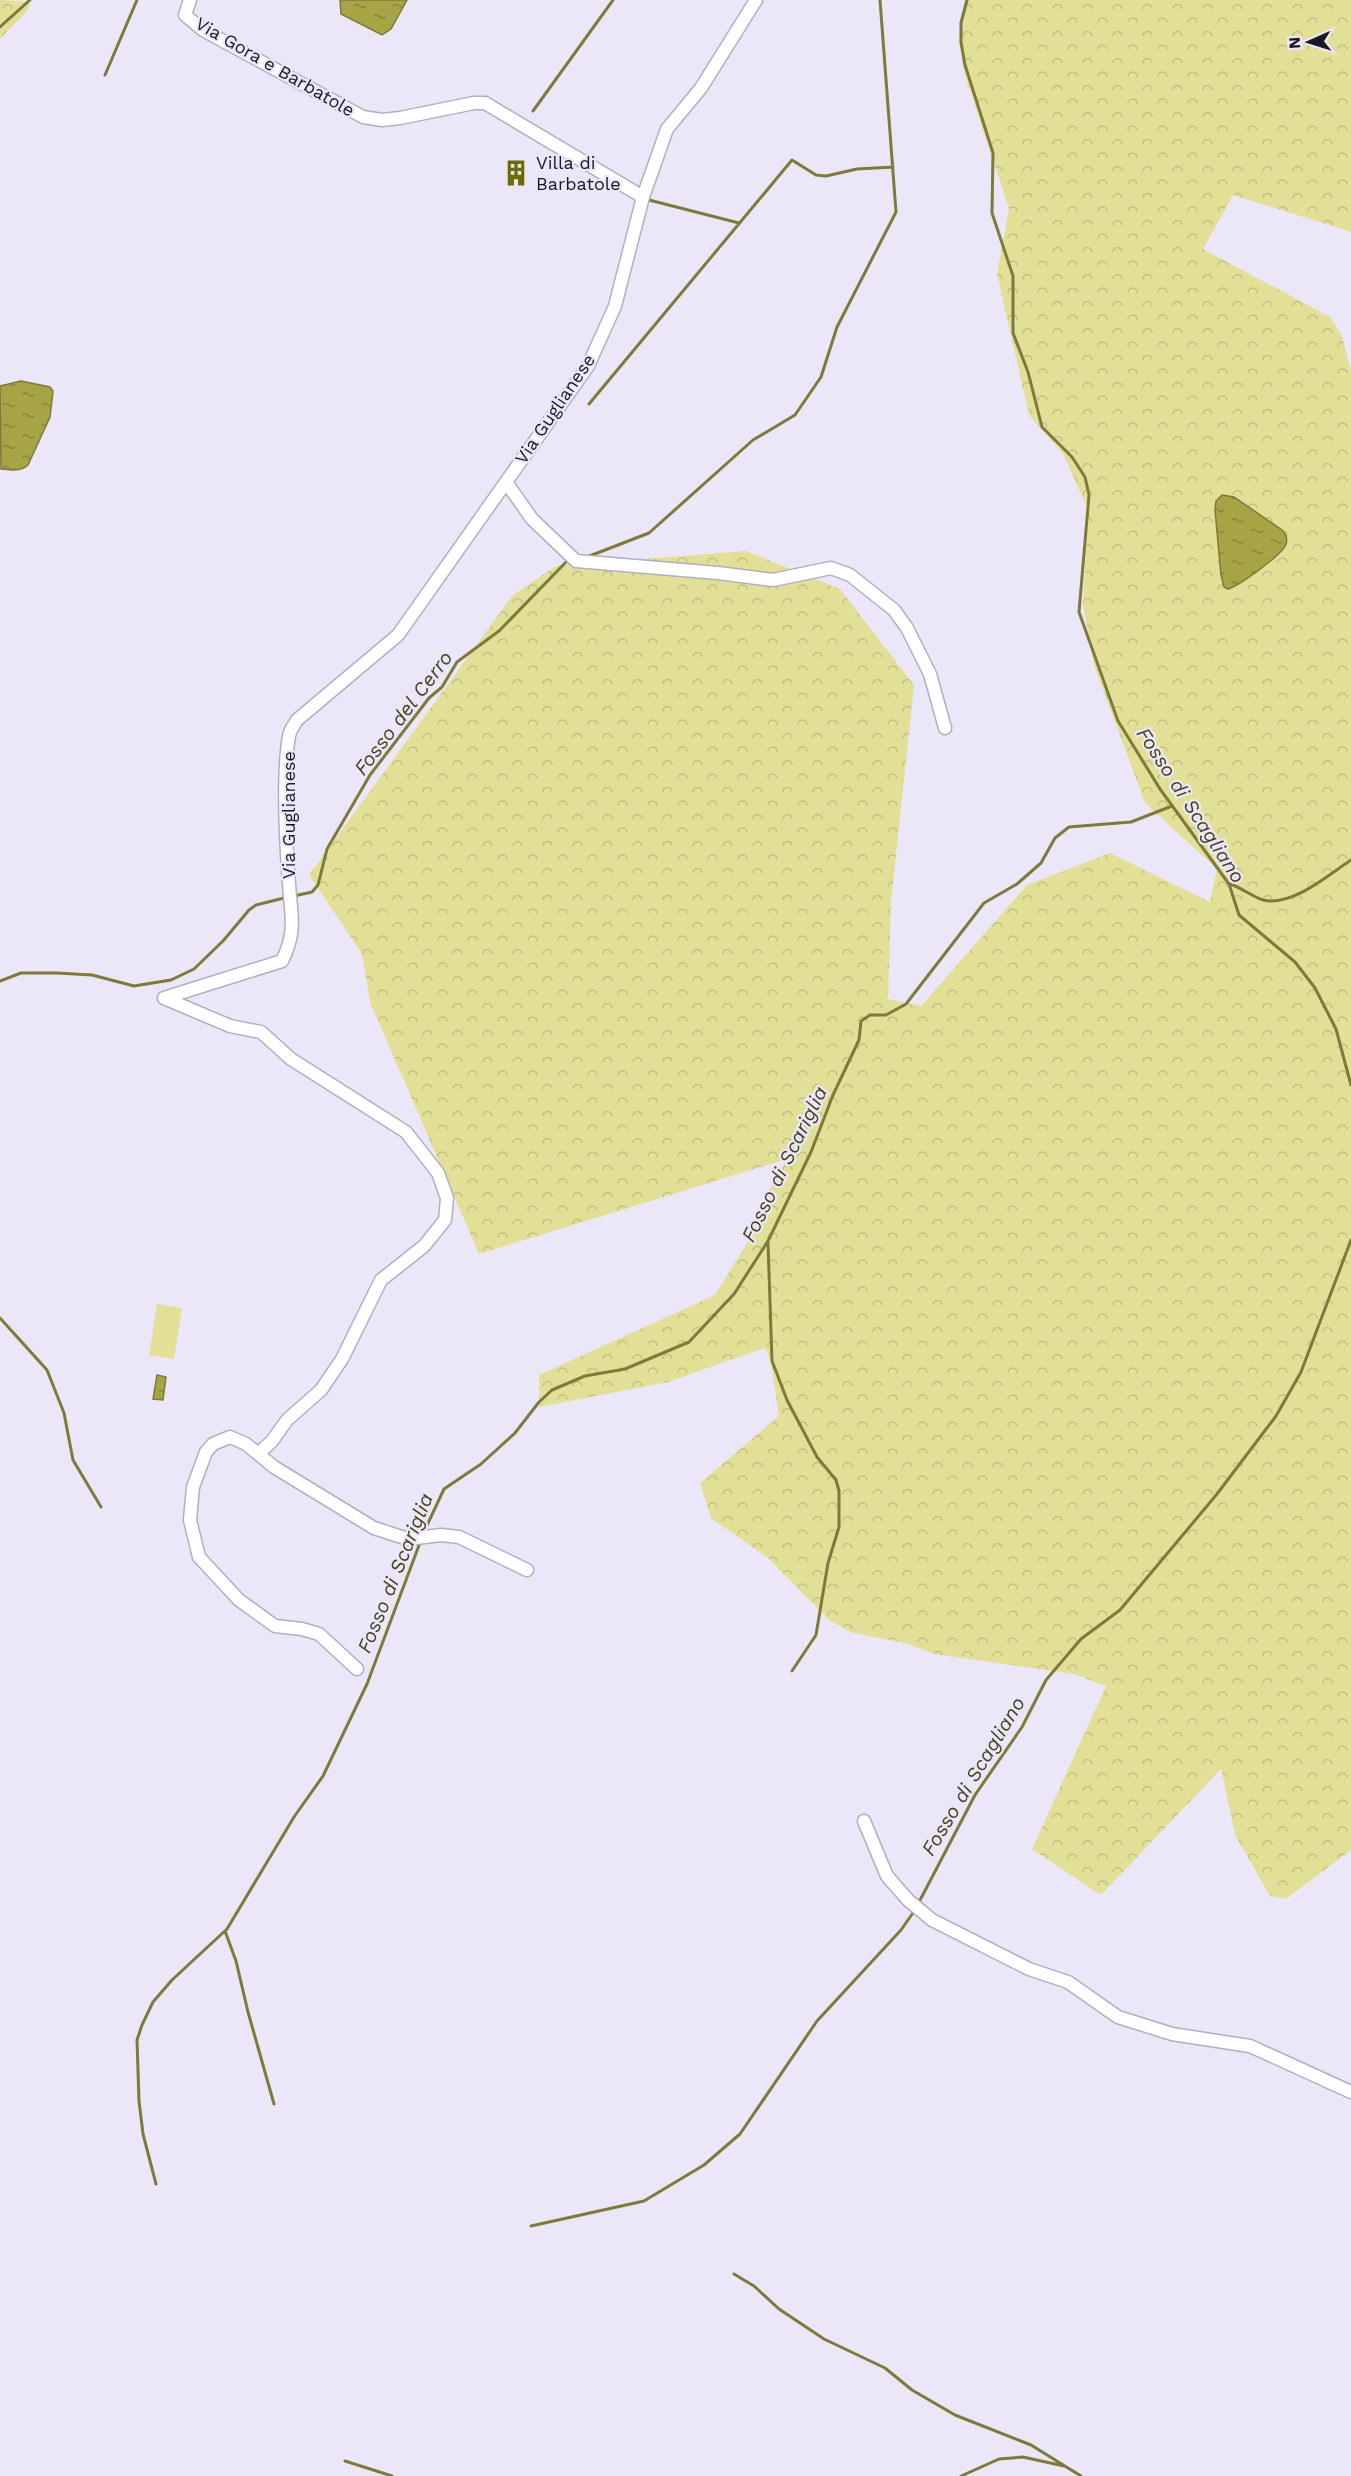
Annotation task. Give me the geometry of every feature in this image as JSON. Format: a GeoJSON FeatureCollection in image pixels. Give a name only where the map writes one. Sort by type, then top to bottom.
{"type":"FeatureCollection","features":[{"type":"Feature","properties":{"kind":"street","name":"Via Gora e Barbatole"},"geometry":{"type":"LineString","coordinates":[[190,0],[185,15],[203,30],[363,117],[382,120],[485,103],[643,197]]}},
{"type":"Feature","properties":{"kind":"street","name":"Via Guglianese"},"geometry":{"type":"LineString","coordinates":[[259,1453],[272,1441],[287,1420],[321,1390],[342,1359],[381,1281],[424,1246],[445,1220],[447,1198],[438,1173],[406,1132],[291,1059],[261,1032],[231,1026],[164,998],[282,960],[294,928],[289,885],[286,760],[289,733],[297,720],[398,635],[588,366],[615,306],[643,197],[667,129],[700,88],[756,0]]}},
{"type":"Feature","properties":{"kind":"street","name":"Via Guglianese"},"geometry":{"type":"LineString","coordinates":[[506,482],[532,519],[576,561],[773,580],[831,568],[850,575],[894,610],[907,628],[930,674],[945,728]]}},
{"type":"Feature","properties":{"kind":"street"},"geometry":{"type":"LineString","coordinates":[[357,1669],[319,1634],[302,1629],[278,1627],[257,1614],[239,1600],[199,1557],[192,1534],[190,1501],[206,1452],[213,1444],[230,1437],[246,1444],[274,1467],[374,1528],[408,1539],[441,1535],[459,1538],[527,1570]]}},
{"type":"Feature","properties":{"kind":"street"},"geometry":{"type":"LineString","coordinates":[[864,1821],[887,1876],[908,1900],[932,1920],[1029,1969],[1068,1982],[1102,2008],[1119,2017],[1172,2034],[1250,2046],[1351,2092]]}},
{"type":"Feature","properties":{"kind":"green space"},"geometry":{"type":"Polygon","coordinates":[[[0,0],[30,2],[28,10],[0,39],[0,0]]]}},
{"type":"Feature","properties":{"kind":"green space"},"geometry":{"type":"Polygon","coordinates":[[[965,0],[1351,0],[1351,232],[1233,195],[1203,249],[1330,317],[1342,336],[1351,371],[1351,1850],[1286,1899],[1270,1896],[1235,1835],[1221,1769],[1101,1895],[1032,1849],[1106,1686],[1074,1674],[934,1654],[905,1643],[853,1633],[829,1620],[768,1558],[711,1518],[700,1483],[779,1416],[771,1363],[765,1348],[668,1382],[539,1407],[539,1375],[715,1295],[750,1238],[766,1195],[787,1159],[479,1254],[370,1002],[362,954],[309,875],[513,595],[556,566],[746,551],[840,589],[914,685],[891,902],[888,999],[921,1006],[1027,885],[1110,853],[1210,902],[1217,869],[1145,803],[1094,665],[1083,605],[1088,509],[1063,454],[1029,415],[997,274],[1009,209],[964,72],[959,42],[965,0]]]}},
{"type":"Feature","properties":{"kind":"green space"},"geometry":{"type":"Polygon","coordinates":[[[157,1304],[182,1308],[174,1359],[149,1355],[157,1304]]]}},
{"type":"Feature","properties":{"kind":"water"},"geometry":{"type":"Polygon","coordinates":[[[340,0],[407,0],[391,29],[382,35],[341,14],[340,0]]]}},
{"type":"Feature","properties":{"kind":"water"},"geometry":{"type":"Polygon","coordinates":[[[21,381],[50,387],[53,391],[50,417],[28,465],[19,470],[1,469],[0,386],[21,381]]]}},
{"type":"Feature","properties":{"kind":"water"},"geometry":{"type":"Polygon","coordinates":[[[1222,495],[1234,497],[1282,530],[1287,538],[1283,549],[1269,562],[1228,589],[1224,587],[1221,575],[1215,510],[1216,501],[1222,495]]]}},
{"type":"Feature","properties":{"kind":"water"},"geometry":{"type":"Polygon","coordinates":[[[157,1375],[166,1377],[163,1400],[153,1399],[157,1375]]]}},
{"type":"Feature","properties":{"kind":"waterway"},"geometry":{"type":"LineString","coordinates":[[0,27],[30,0]]}},
{"type":"Feature","properties":{"kind":"waterway"},"geometry":{"type":"LineString","coordinates":[[105,75],[137,0]]}},
{"type":"Feature","properties":{"kind":"waterway"},"geometry":{"type":"LineString","coordinates":[[533,111],[613,0]]}},
{"type":"Feature","properties":{"kind":"waterway","name":"Fosso del Cerro"},"geometry":{"type":"LineString","coordinates":[[587,557],[649,533],[753,440],[795,415],[821,377],[837,327],[896,212],[880,0]]}},
{"type":"Feature","properties":{"kind":"waterway","name":"Fosso di Scagliano"},"geometry":{"type":"LineString","coordinates":[[967,0],[961,23],[961,42],[965,65],[993,153],[992,213],[1013,276],[1013,333],[1028,372],[1042,427],[1072,457],[1085,477],[1089,495],[1079,612],[1118,721],[1160,789],[1229,884],[1239,915],[1295,962],[1315,988],[1336,1029],[1351,1085]]}},
{"type":"Feature","properties":{"kind":"waterway"},"geometry":{"type":"LineString","coordinates":[[589,404],[792,160],[816,175],[826,176],[857,169],[893,167]]}},
{"type":"Feature","properties":{"kind":"waterway"},"geometry":{"type":"LineString","coordinates":[[649,200],[739,223]]}},
{"type":"Feature","properties":{"kind":"waterway","name":"Fosso del Cerro"},"geometry":{"type":"LineString","coordinates":[[294,896],[312,892],[318,885],[327,849],[370,775],[429,698],[442,687],[457,662],[499,631],[567,561]]}},
{"type":"Feature","properties":{"kind":"waterway","name":"Fosso di Scariglia"},"geometry":{"type":"LineString","coordinates":[[423,1534],[444,1489],[481,1464],[515,1433],[539,1402],[552,1390],[585,1376],[625,1369],[689,1342],[734,1294],[768,1241],[811,1152],[833,1095],[859,1040],[861,1021],[870,1015],[886,1015],[906,1004],[984,903],[1017,884],[1041,863],[1055,838],[1069,827],[1131,822],[1172,806]]}},
{"type":"Feature","properties":{"kind":"waterway"},"geometry":{"type":"LineString","coordinates":[[1230,884],[1263,900],[1286,899],[1321,881],[1351,860]]}},
{"type":"Feature","properties":{"kind":"waterway","name":"Fosso del Cerro"},"geometry":{"type":"LineString","coordinates":[[0,981],[21,973],[92,975],[134,986],[171,980],[194,969],[256,905],[288,897]]}},
{"type":"Feature","properties":{"kind":"waterway","name":"Fosso di Scagliano"},"geometry":{"type":"LineString","coordinates":[[918,1904],[975,1795],[1022,1727],[1046,1680],[1081,1639],[1120,1610],[1217,1494],[1276,1416],[1301,1372],[1351,1240]]}},
{"type":"Feature","properties":{"kind":"waterway"},"geometry":{"type":"LineString","coordinates":[[768,1243],[772,1361],[787,1400],[817,1457],[836,1480],[839,1491],[839,1527],[828,1563],[816,1635],[792,1671]]}},
{"type":"Feature","properties":{"kind":"waterway"},"geometry":{"type":"LineString","coordinates":[[0,1318],[47,1370],[64,1413],[73,1460],[101,1507]]}},
{"type":"Feature","properties":{"kind":"waterway","name":"Fosso di Scariglia"},"geometry":{"type":"LineString","coordinates":[[156,2184],[143,2134],[139,2101],[137,2040],[142,2025],[153,2002],[172,1980],[227,1929],[294,1817],[323,1776],[367,1684],[421,1540]]}},
{"type":"Feature","properties":{"kind":"waterway","name":"Fosso di Scagliano"},"geometry":{"type":"LineString","coordinates":[[531,2226],[644,2201],[704,2165],[740,2134],[817,2021],[901,1930],[915,1910]]}},
{"type":"Feature","properties":{"kind":"waterway"},"geometry":{"type":"LineString","coordinates":[[225,1931],[236,1961],[274,2104]]}},
{"type":"Feature","properties":{"kind":"waterway"},"geometry":{"type":"LineString","coordinates":[[734,2274],[754,2286],[779,2309],[824,2339],[885,2368],[912,2390],[955,2415],[1031,2445],[1081,2476]]}},
{"type":"Feature","properties":{"kind":"waterway"},"geometry":{"type":"LineString","coordinates":[[961,2476],[999,2459],[1023,2457],[1064,2466]]}},
{"type":"Feature","properties":{"kind":"waterway"},"geometry":{"type":"LineString","coordinates":[[345,2461],[392,2476]]}},
{"type":"Feature","properties":{"kind":"place","name":"Villa di Barbatole"},"geometry":{"type":"Point","coordinates":[516,173]}}]}
